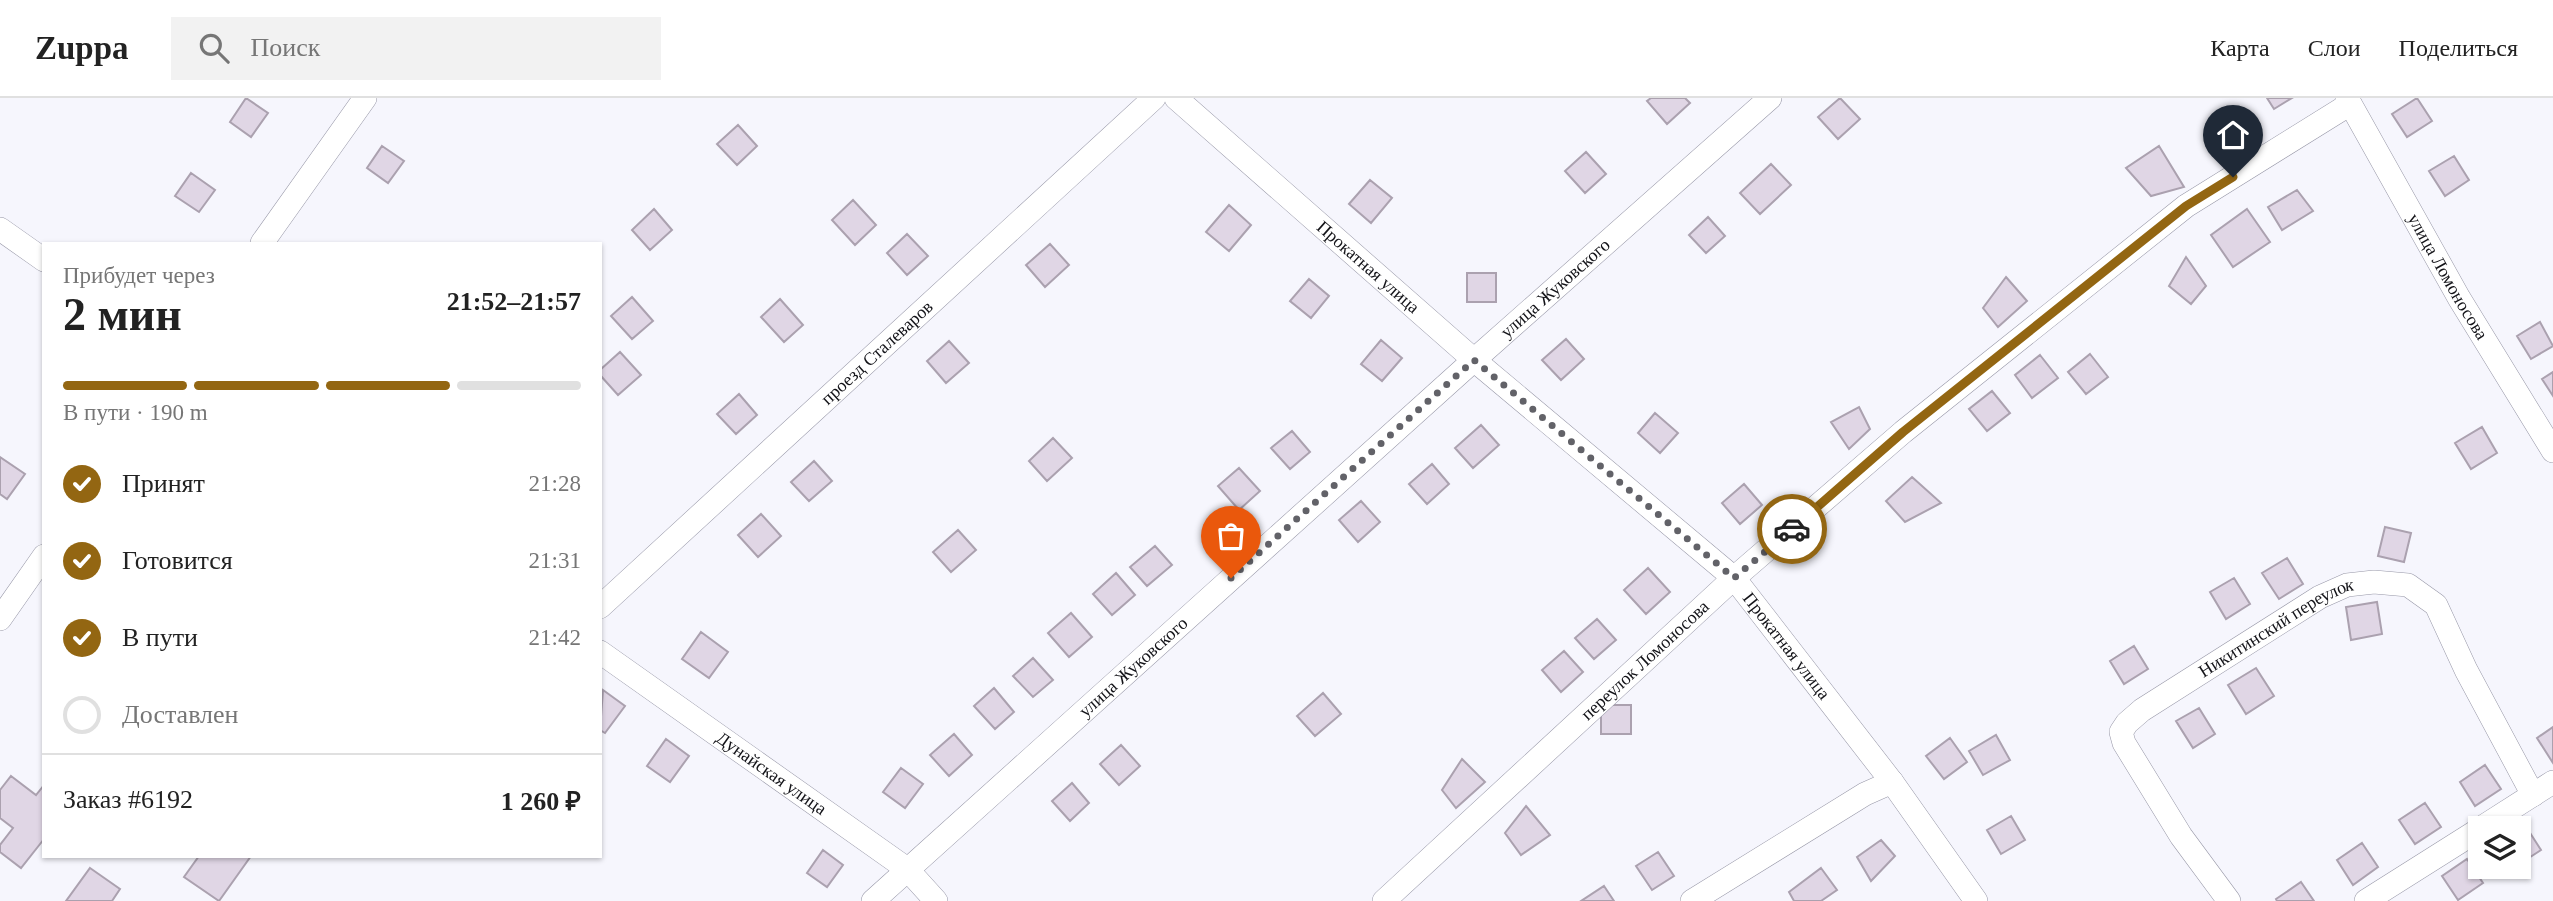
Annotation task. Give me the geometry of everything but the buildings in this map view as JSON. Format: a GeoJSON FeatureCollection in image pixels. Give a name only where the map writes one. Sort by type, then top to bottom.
{"type":"FeatureCollection","features":[{"type":"Feature","properties":{"kind":"street"},"geometry":{"type":"LineString","coordinates":[[263,242],[366,98]]}},
{"type":"Feature","properties":{"kind":"street","name":"проезд Сталеваров"},"geometry":{"type":"LineString","coordinates":[[602,605],[1154,98]]}},
{"type":"Feature","properties":{"kind":"street","name":"Прокатная улица"},"geometry":{"type":"LineString","coordinates":[[1176,98],[1474,360],[1734,578],[1892,782],[1976,901]]}},
{"type":"Feature","properties":{"kind":"street","name":"улица Жуковского"},"geometry":{"type":"LineString","coordinates":[[873,901],[1474,360],[1770,98]]}},
{"type":"Feature","properties":{"kind":"street","name":"улица Ломоносова"},"geometry":{"type":"LineString","coordinates":[[2349,101],[2459,298],[2553,451]]}},
{"type":"Feature","properties":{"kind":"street","name":"переулок Ломоносова"},"geometry":{"type":"LineString","coordinates":[[1384,901],[1734,578],[1903,432],[2186,206],[2349,101]]}},
{"type":"Feature","properties":{"kind":"street"},"geometry":{"type":"LineString","coordinates":[[0,229],[42,259]]}},
{"type":"Feature","properties":{"kind":"street"},"geometry":{"type":"LineString","coordinates":[[0,619],[42,559]]}},
{"type":"Feature","properties":{"kind":"street","name":"Никитинский переулок"},"geometry":{"type":"LineString","coordinates":[[2229,901],[2181,836],[2124,743],[2121,732],[2142,710],[2320,597],[2347,585],[2374,582],[2409,584],[2436,605],[2466,670],[2533,795]]}},
{"type":"Feature","properties":{"kind":"street","name":"Дунайская улица"},"geometry":{"type":"LineString","coordinates":[[602,653],[907,869],[936,901]]}},
{"type":"Feature","properties":{"kind":"street"},"geometry":{"type":"LineString","coordinates":[[1692,901],[1865,794],[1892,782]]}},
{"type":"Feature","properties":{"kind":"street"},"geometry":{"type":"LineString","coordinates":[[2499,816],[2553,782]]}},
{"type":"Feature","properties":{"kind":"street"},"geometry":{"type":"LineString","coordinates":[[2366,901],[2468,836]]}},
{"type":"Feature","properties":{"kind":"way so far"},"geometry":{"type":"LineString","coordinates":[[1231,578],[1474,360],[1734,578],[1792,529]]}},
{"type":"Feature","properties":{"kind":"route"},"geometry":{"type":"LineString","coordinates":[[1792,529],[1903,432],[2186,206],[2233,177]]}}]}
